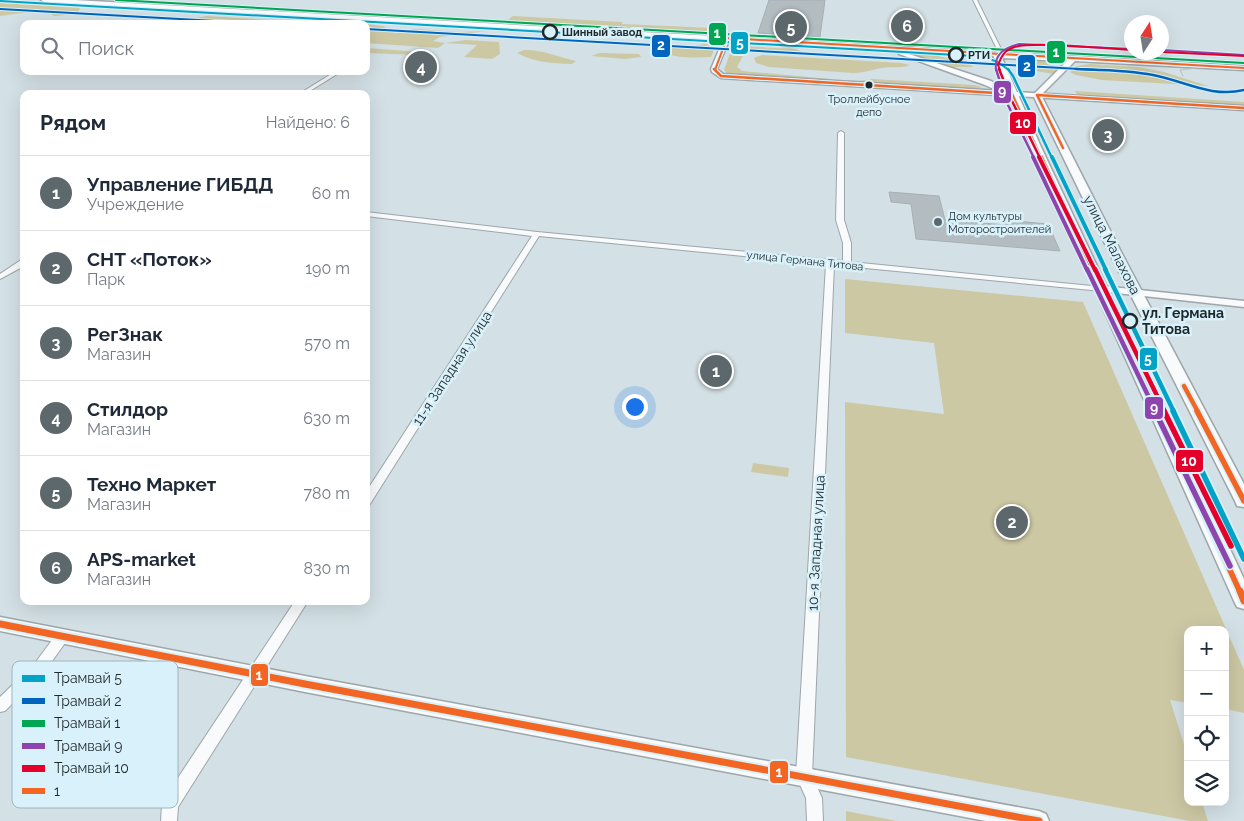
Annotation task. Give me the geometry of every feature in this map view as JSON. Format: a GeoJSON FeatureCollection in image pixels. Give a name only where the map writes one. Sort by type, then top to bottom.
{"type":"FeatureCollection","features":[{"type":"Feature","properties":{"kind":"main road"},"geometry":{"type":"LineString","coordinates":[[44,0],[1244,68]]}},
{"type":"Feature","properties":{"kind":"main road"},"geometry":{"type":"LineString","coordinates":[[893,48],[905,55],[988,83],[1012,94]]}},
{"type":"Feature","properties":{"kind":"main road","name":"улица Малахова"},"geometry":{"type":"LineString","coordinates":[[998,54],[997,57],[1011,87],[1012,94],[1244,602]]}},
{"type":"Feature","properties":{"kind":"main road"},"geometry":{"type":"LineString","coordinates":[[1037,95],[1074,58]]}},
{"type":"Feature","properties":{"kind":"main road","name":"улица Малахова"},"geometry":{"type":"LineString","coordinates":[[1037,95],[1244,501]]}},
{"type":"Feature","properties":{"kind":"street"},"geometry":{"type":"LineString","coordinates":[[975,0],[999,49],[998,54]]}},
{"type":"Feature","properties":{"kind":"street"},"geometry":{"type":"LineString","coordinates":[[727,38],[714,69],[721,76],[1244,108]]}},
{"type":"Feature","properties":{"kind":"street"},"geometry":{"type":"LineString","coordinates":[[307,90],[333,75]]}},
{"type":"Feature","properties":{"kind":"street"},"geometry":{"type":"LineString","coordinates":[[841,133],[840,220],[847,243],[846,265]]}},
{"type":"Feature","properties":{"kind":"street","name":"улица Германа Титова"},"geometry":{"type":"LineString","coordinates":[[370,214],[537,234],[1244,304]]}},
{"type":"Feature","properties":{"kind":"street","name":"11-я Западная улица"},"geometry":{"type":"LineString","coordinates":[[370,496],[537,234]]}},
{"type":"Feature","properties":{"kind":"street","name":"10-я Западная улица"},"geometry":{"type":"LineString","coordinates":[[816,821],[814,798],[804,776],[830,263]]}},
{"type":"Feature","properties":{"kind":"street"},"geometry":{"type":"LineString","coordinates":[[0,277],[20,264]]}},
{"type":"Feature","properties":{"kind":"street"},"geometry":{"type":"LineString","coordinates":[[178,793],[299,605]]}},
{"type":"Feature","properties":{"kind":"street"},"geometry":{"type":"LineString","coordinates":[[0,624],[1039,821]]}},
{"type":"Feature","properties":{"kind":"street"},"geometry":{"type":"LineString","coordinates":[[44,661],[63,636]]}},
{"type":"Feature","properties":{"kind":"street"},"geometry":{"type":"LineString","coordinates":[[0,706],[12,694]]}},
{"type":"Feature","properties":{"kind":"street"},"geometry":{"type":"LineString","coordinates":[[169,821],[170,808]]}},
{"type":"Feature","properties":{"kind":"shaded area"},"geometry":{"type":"Polygon","coordinates":[[[0,3],[80,8],[77,14],[54,16],[48,12],[29,12],[0,16],[0,3]]]}},
{"type":"Feature","properties":{"kind":"shaded area"},"geometry":{"type":"Polygon","coordinates":[[[242,7],[469,19],[465,22],[237,10],[242,7]]]}},
{"type":"Feature","properties":{"kind":"shaded area"},"geometry":{"type":"Polygon","coordinates":[[[207,16],[272,20],[184,20],[207,16]]]}},
{"type":"Feature","properties":{"kind":"shaded area"},"geometry":{"type":"Polygon","coordinates":[[[513,16],[712,28],[708,36],[502,25],[513,16]]]}},
{"type":"Feature","properties":{"kind":"shaded area"},"geometry":{"type":"Polygon","coordinates":[[[370,24],[383,26],[395,33],[407,33],[412,29],[458,32],[487,31],[440,37],[433,41],[445,43],[438,48],[370,43],[370,24]]]}},
{"type":"Feature","properties":{"kind":"shaded area"},"geometry":{"type":"Polygon","coordinates":[[[466,40],[499,42],[500,54],[492,59],[464,57],[477,45],[445,43],[466,40]]]}},
{"type":"Feature","properties":{"kind":"shaded area"},"geometry":{"type":"Polygon","coordinates":[[[704,44],[716,45],[711,57],[685,57],[659,52],[663,45],[690,47],[704,44]]]}},
{"type":"Feature","properties":{"kind":"shaded area"},"geometry":{"type":"Polygon","coordinates":[[[742,46],[795,49],[803,52],[758,50],[745,52],[737,67],[742,71],[830,79],[727,73],[724,70],[732,48],[742,46]]]}},
{"type":"Feature","properties":{"kind":"shaded area"},"geometry":{"type":"Polygon","coordinates":[[[370,48],[422,52],[419,55],[370,53],[370,48]]]}},
{"type":"Feature","properties":{"kind":"shaded area"},"geometry":{"type":"Polygon","coordinates":[[[524,50],[543,52],[576,61],[572,64],[537,61],[517,53],[524,50]]]}},
{"type":"Feature","properties":{"kind":"shaded area"},"geometry":{"type":"Polygon","coordinates":[[[922,52],[970,64],[973,67],[945,67],[914,56],[912,53],[922,52]]]}},
{"type":"Feature","properties":{"kind":"shaded area"},"geometry":{"type":"Polygon","coordinates":[[[599,53],[639,54],[641,57],[625,59],[591,56],[599,53]]]}},
{"type":"Feature","properties":{"kind":"shaded area"},"geometry":{"type":"Polygon","coordinates":[[[762,55],[910,65],[853,73],[769,67],[756,63],[754,58],[762,55]]]}},
{"type":"Feature","properties":{"kind":"shaded area"},"geometry":{"type":"Polygon","coordinates":[[[1038,60],[1051,62],[1058,69],[1053,74],[1030,69],[1018,63],[1038,60]]]}},
{"type":"Feature","properties":{"kind":"shaded area"},"geometry":{"type":"Polygon","coordinates":[[[1090,64],[1138,67],[1164,72],[1208,86],[1102,80],[1070,72],[1076,66],[1090,64]]]}},
{"type":"Feature","properties":{"kind":"shaded area"},"geometry":{"type":"Polygon","coordinates":[[[873,79],[982,87],[976,90],[863,83],[857,81],[873,79]]]}},
{"type":"Feature","properties":{"kind":"shaded area"},"geometry":{"type":"Polygon","coordinates":[[[1075,91],[1244,102],[1244,106],[1078,96],[1075,91]]]}},
{"type":"Feature","properties":{"kind":"shaded area"},"geometry":{"type":"Polygon","coordinates":[[[845,279],[1083,302],[1225,626],[1184,626],[1184,702],[1170,700],[1184,744],[1184,806],[1203,806],[1208,821],[1190,821],[846,757],[845,402],[944,414],[934,343],[845,333],[845,279]]]}},
{"type":"Feature","properties":{"kind":"shaded area"},"geometry":{"type":"Polygon","coordinates":[[[753,463],[789,468],[788,477],[751,472],[753,463]]]}},
{"type":"Feature","properties":{"kind":"shaded area"},"geometry":{"type":"Polygon","coordinates":[[[1229,636],[1244,670],[1244,713],[1229,710],[1229,636]]]}},
{"type":"Feature","properties":{"kind":"shaded area"},"geometry":{"type":"Polygon","coordinates":[[[846,811],[897,821],[846,821],[846,811]]]}},
{"type":"Feature","properties":{"kind":"building"},"geometry":{"type":"Polygon","coordinates":[[[769,0],[825,0],[820,37],[758,33],[769,0]]]}},
{"type":"Feature","properties":{"kind":"building","name":"Дом культуры Моторостроителей"},"geometry":{"type":"Polygon","coordinates":[[[889,192],[939,196],[945,220],[1006,225],[1004,220],[1048,224],[1060,251],[916,239],[911,204],[891,202],[889,192]]]}},
{"type":"Feature","properties":{"kind":"tram line","name":"1"},"geometry":{"type":"LineString","coordinates":[[116,0],[1244,63]]}},
{"type":"Feature","properties":{"kind":"tram line","name":"5"},"geometry":{"type":"LineString","coordinates":[[0,1],[336,20]]}},
{"type":"Feature","properties":{"kind":"tram line","name":"2"},"geometry":{"type":"LineString","coordinates":[[0,9],[198,20]]}},
{"type":"Feature","properties":{"kind":"tram line","name":"5"},"geometry":{"type":"LineString","coordinates":[[370,22],[974,56],[996,61],[1006,66],[1013,76],[1244,559]]}},
{"type":"Feature","properties":{"kind":"tram line","name":"2"},"geometry":{"type":"LineString","coordinates":[[370,29],[1134,72],[1161,76],[1196,88],[1215,92],[1225,93],[1244,90]]}},
{"type":"Feature","properties":{"kind":"tram line","name":"9"},"geometry":{"type":"LineString","coordinates":[[1124,49],[1019,44],[1007,47],[1000,52],[996,59],[996,74],[1006,101],[1230,566]]}},
{"type":"Feature","properties":{"kind":"tram line","name":"10"},"geometry":{"type":"LineString","coordinates":[[1124,50],[1037,45],[1013,47],[1002,55],[998,65],[1012,101],[1231,546]]}},
{"type":"Feature","properties":{"kind":"tram line","name":"9"},"geometry":{"type":"LineString","coordinates":[[1169,50],[1244,55]]}},
{"type":"Feature","properties":{"kind":"tram line","name":"10"},"geometry":{"type":"LineString","coordinates":[[1169,52],[1244,56]]}},
{"type":"Feature","properties":{"kind":"tram line"},"geometry":{"type":"LineString","coordinates":[[1183,76],[1180,70],[1196,68]]}},
{"type":"Feature","properties":{"kind":"transit line","name":"1"},"geometry":{"type":"LineString","coordinates":[[1244,68],[727,38],[714,69],[721,76],[1012,94],[1244,601]]}},
{"type":"Feature","properties":{"kind":"transit line","name":"1"},"geometry":{"type":"LineString","coordinates":[[1063,148],[1037,95],[1244,108]]}},
{"type":"Feature","properties":{"kind":"transit line","name":"1"},"geometry":{"type":"LineString","coordinates":[[1184,386],[1244,501]]}},
{"type":"Feature","properties":{"kind":"transit line","name":"1"},"geometry":{"type":"LineString","coordinates":[[0,624],[305,684],[1039,821]]}},
{"type":"Feature","properties":{"kind":"place","name":"АPS-market"},"geometry":{"type":"Point","coordinates":[907,26]}},
{"type":"Feature","properties":{"kind":"place","name":"Техно Маркет"},"geometry":{"type":"Point","coordinates":[791,27]}},
{"type":"Feature","properties":{"kind":"place","name":"Шинный завод"},"geometry":{"type":"Point","coordinates":[550,32]}},
{"type":"Feature","properties":{"kind":"place","name":"РТИ"},"geometry":{"type":"Point","coordinates":[956,55]}},
{"type":"Feature","properties":{"kind":"place","name":"Стилдор"},"geometry":{"type":"Point","coordinates":[421,67]}},
{"type":"Feature","properties":{"kind":"place","name":"Троллейбусное депо"},"geometry":{"type":"Point","coordinates":[869,85]}},
{"type":"Feature","properties":{"kind":"place","name":"РегЗнак"},"geometry":{"type":"Point","coordinates":[1108,135]}},
{"type":"Feature","properties":{"kind":"place","name":"Дом культуры Моторостроителей"},"geometry":{"type":"Point","coordinates":[938,222]}},
{"type":"Feature","properties":{"kind":"place","name":"ул. Германа Титова"},"geometry":{"type":"Point","coordinates":[1130,321]}},
{"type":"Feature","properties":{"kind":"place","name":"Управление ГИБДД"},"geometry":{"type":"Point","coordinates":[716,371]}},
{"type":"Feature","properties":{"kind":"place","name":"СНТ «Поток»"},"geometry":{"type":"Point","coordinates":[1012,522]}}]}
